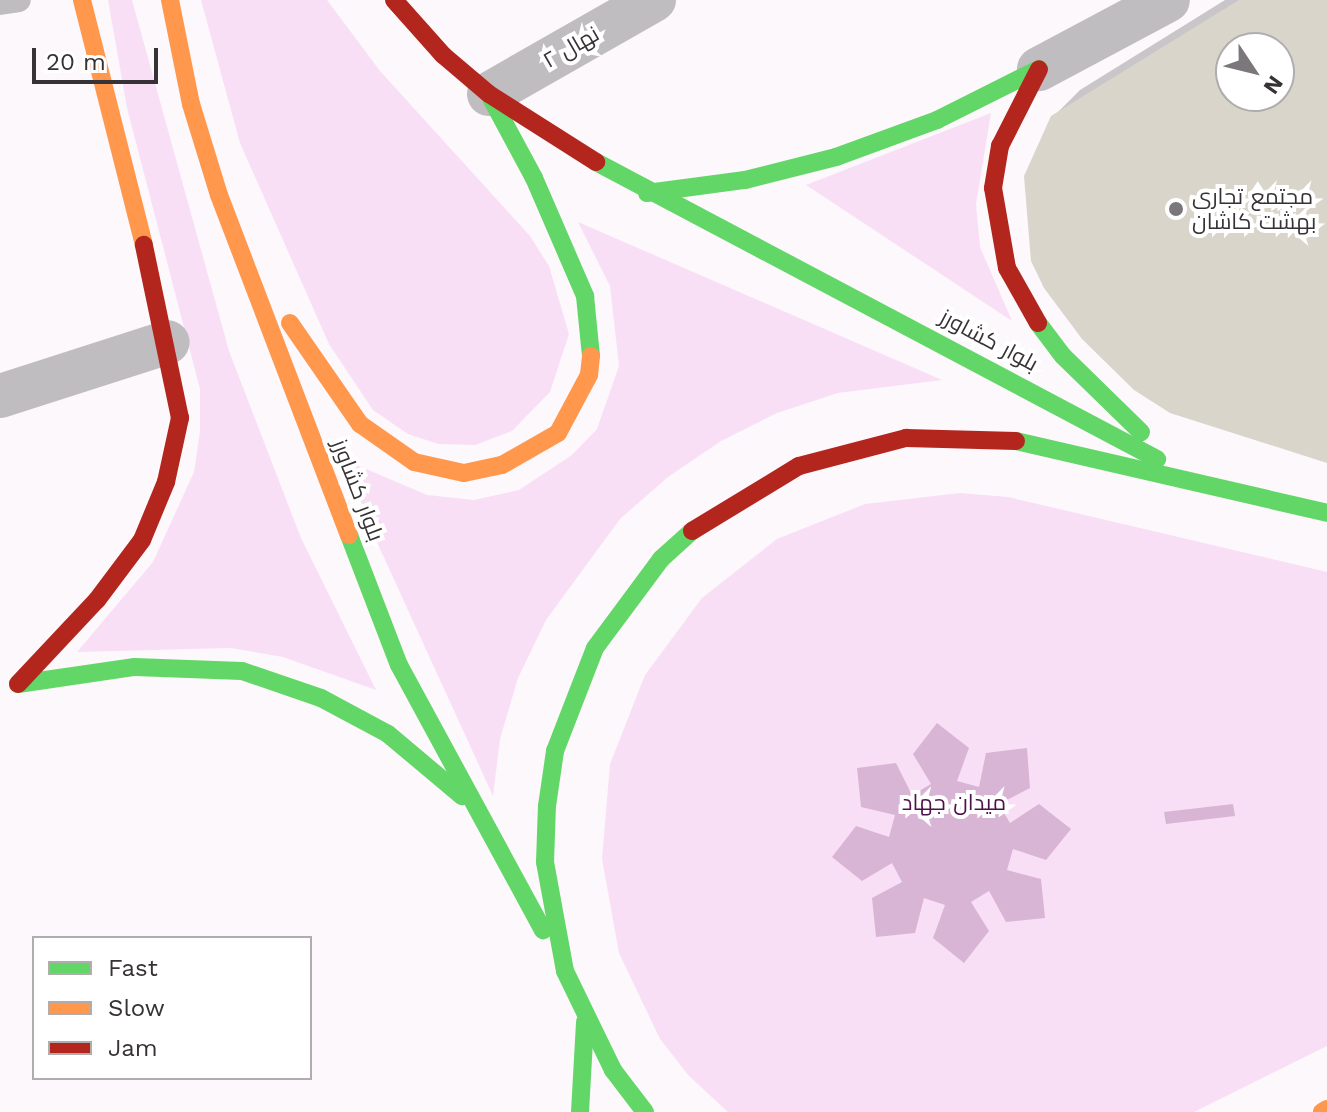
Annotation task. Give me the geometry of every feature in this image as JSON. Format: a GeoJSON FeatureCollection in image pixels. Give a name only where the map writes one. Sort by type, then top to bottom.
{"type":"FeatureCollection","features":[{"type":"Feature","properties":{"kind":"main road"},"geometry":{"type":"LineString","coordinates":[[0,694],[18,684],[115,577],[155,514],[180,418],[168,342],[82,0]]}},
{"type":"Feature","properties":{"kind":"main road","name":"بلوار کشاورز"},"geometry":{"type":"LineString","coordinates":[[170,0],[191,104],[219,195],[399,665],[565,971]]}},
{"type":"Feature","properties":{"kind":"main road","name":"بلوار کشاورز"},"geometry":{"type":"LineString","coordinates":[[394,0],[443,55],[489,94],[647,193],[935,337],[1205,485]]}},
{"type":"Feature","properties":{"kind":"main road"},"geometry":{"type":"LineString","coordinates":[[647,193],[745,180],[836,157],[937,120],[1039,69]]}},
{"type":"Feature","properties":{"kind":"main road"},"geometry":{"type":"LineString","coordinates":[[1039,69],[1000,146],[993,188],[1007,268],[1022,301],[1063,356],[1122,416],[1205,485]]}},
{"type":"Feature","properties":{"kind":"main road"},"geometry":{"type":"LineString","coordinates":[[219,195],[308,355],[360,424],[414,462],[464,473],[502,465],[558,433],[577,405],[592,349],[585,296],[566,246],[489,94]]}},
{"type":"Feature","properties":{"kind":"main road"},"geometry":{"type":"LineString","coordinates":[[645,1112],[585,1022],[565,971],[545,862],[555,751],[595,648],[661,559],[702,521],[799,466],[906,438],[1017,441],[1327,513]]}},
{"type":"Feature","properties":{"kind":"main road"},"geometry":{"type":"LineString","coordinates":[[18,684],[135,667],[242,671],[279,681],[388,734],[480,811]]}},
{"type":"Feature","properties":{"kind":"main road"},"geometry":{"type":"LineString","coordinates":[[580,1112],[585,1022]]}},
{"type":"Feature","properties":{"kind":"street","name":"نهال ۲"},"geometry":{"type":"LineString","coordinates":[[489,94],[654,0]]}},
{"type":"Feature","properties":{"kind":"street"},"geometry":{"type":"LineString","coordinates":[[1039,69],[1168,0]]}},
{"type":"Feature","properties":{"kind":"street"},"geometry":{"type":"LineString","coordinates":[[0,396],[168,342]]}},
{"type":"Feature","properties":{"kind":"lane"},"geometry":{"type":"LineString","coordinates":[[0,3],[19,0]]}},
{"type":"Feature","properties":{"kind":"green space"},"geometry":{"type":"Polygon","coordinates":[[[108,0],[132,0],[229,351],[301,538],[376,690],[283,657],[231,648],[77,652],[153,562],[194,472],[200,431],[200,389],[127,108],[108,0]]]}},
{"type":"Feature","properties":{"kind":"green space"},"geometry":{"type":"Polygon","coordinates":[[[201,0],[327,0],[380,71],[530,236],[549,266],[569,334],[550,392],[512,431],[475,445],[438,444],[408,434],[373,410],[329,344],[240,143],[201,0]]]}},
{"type":"Feature","properties":{"kind":"green space"},"geometry":{"type":"Polygon","coordinates":[[[991,113],[976,204],[980,247],[1012,321],[806,185],[991,113]]]}},
{"type":"Feature","properties":{"kind":"green space"},"geometry":{"type":"Polygon","coordinates":[[[578,222],[942,380],[838,393],[777,413],[721,441],[668,477],[620,519],[546,620],[518,678],[500,739],[493,796],[338,457],[427,495],[474,500],[519,490],[572,455],[597,429],[619,366],[610,286],[578,222]]]}},
{"type":"Feature","properties":{"kind":"green space","name":"میدان جهاد"},"geometry":{"type":"Polygon","coordinates":[[[960,493],[1008,497],[1327,572],[1327,1046],[1194,1112],[728,1112],[689,1076],[660,1039],[619,953],[602,859],[610,764],[645,675],[702,598],[777,539],[865,504],[960,493]]]}},
{"type":"Feature","properties":{"kind":"shaded area"},"geometry":{"type":"Polygon","coordinates":[[[937,723],[969,748],[957,781],[979,787],[986,753],[1027,748],[1030,788],[999,804],[1010,823],[1039,804],[1071,829],[1046,860],[1013,849],[1007,870],[1041,879],[1045,918],[1006,922],[989,891],[971,902],[989,931],[964,963],[933,938],[945,905],[924,898],[915,933],[876,937],[872,898],[902,882],[892,863],[862,881],[832,857],[856,826],[889,837],[895,815],[861,807],[857,768],[896,763],[912,795],[931,784],[913,754],[937,723]]]}},
{"type":"Feature","properties":{"kind":"shaded area"},"geometry":{"type":"Polygon","coordinates":[[[1233,804],[1235,816],[1166,824],[1164,812],[1233,804]]]}},
{"type":"Feature","properties":{"kind":"building","name":"مجتمع تجاری بهشت کاشان"},"geometry":{"type":"Polygon","coordinates":[[[1239,0],[1327,0],[1327,463],[1170,413],[1134,390],[1082,339],[1044,288],[1031,261],[1024,176],[1051,116],[1239,0]]]}},
{"type":"Feature","properties":{"kind":"traffic: fast"},"geometry":{"type":"LineString","coordinates":[[647,193],[745,180],[836,157],[937,120],[1039,69]]}},
{"type":"Feature","properties":{"kind":"traffic: fast"},"geometry":{"type":"LineString","coordinates":[[492,100],[534,178],[585,296],[591,356]]}},
{"type":"Feature","properties":{"kind":"traffic: fast"},"geometry":{"type":"LineString","coordinates":[[596,162],[1157,459]]}},
{"type":"Feature","properties":{"kind":"traffic: fast"},"geometry":{"type":"LineString","coordinates":[[1038,323],[1063,356],[1141,432]]}},
{"type":"Feature","properties":{"kind":"traffic: fast"},"geometry":{"type":"LineString","coordinates":[[1016,441],[1327,513]]}},
{"type":"Feature","properties":{"kind":"traffic: fast"},"geometry":{"type":"LineString","coordinates":[[645,1112],[613,1070],[565,971],[545,862],[547,806],[555,751],[595,648],[661,559],[692,531]]}},
{"type":"Feature","properties":{"kind":"traffic: fast"},"geometry":{"type":"LineString","coordinates":[[349,535],[399,665],[543,930]]}},
{"type":"Feature","properties":{"kind":"traffic: fast"},"geometry":{"type":"LineString","coordinates":[[18,684],[135,667],[242,671],[321,698],[388,734],[462,796]]}},
{"type":"Feature","properties":{"kind":"traffic: fast"},"geometry":{"type":"LineString","coordinates":[[580,1112],[585,1022]]}},
{"type":"Feature","properties":{"kind":"traffic: slow"},"geometry":{"type":"LineString","coordinates":[[82,0],[144,245]]}},
{"type":"Feature","properties":{"kind":"traffic: slow"},"geometry":{"type":"LineString","coordinates":[[170,0],[191,104],[219,195],[349,535]]}},
{"type":"Feature","properties":{"kind":"traffic: slow"},"geometry":{"type":"LineString","coordinates":[[290,323],[360,424],[414,462],[464,473],[502,465],[558,433],[589,375],[591,356]]}},
{"type":"Feature","properties":{"kind":"traffic: slow"},"geometry":{"type":"LineString","coordinates":[[1322,1112],[1327,1109]]}},
{"type":"Feature","properties":{"kind":"traffic: jam"},"geometry":{"type":"LineString","coordinates":[[394,0],[443,55],[489,94],[596,162]]}},
{"type":"Feature","properties":{"kind":"traffic: jam"},"geometry":{"type":"LineString","coordinates":[[1038,323],[1007,268],[993,188],[1000,146],[1039,69]]}},
{"type":"Feature","properties":{"kind":"traffic: jam"},"geometry":{"type":"LineString","coordinates":[[18,684],[97,600],[142,540],[166,482],[180,418],[144,245]]}},
{"type":"Feature","properties":{"kind":"traffic: jam"},"geometry":{"type":"LineString","coordinates":[[692,531],[799,466],[906,438],[1016,441]]}},
{"type":"Feature","properties":{"kind":"place","name":"مجتمع تجاری بهشت کاشان"},"geometry":{"type":"Point","coordinates":[1176,209]}}]}
